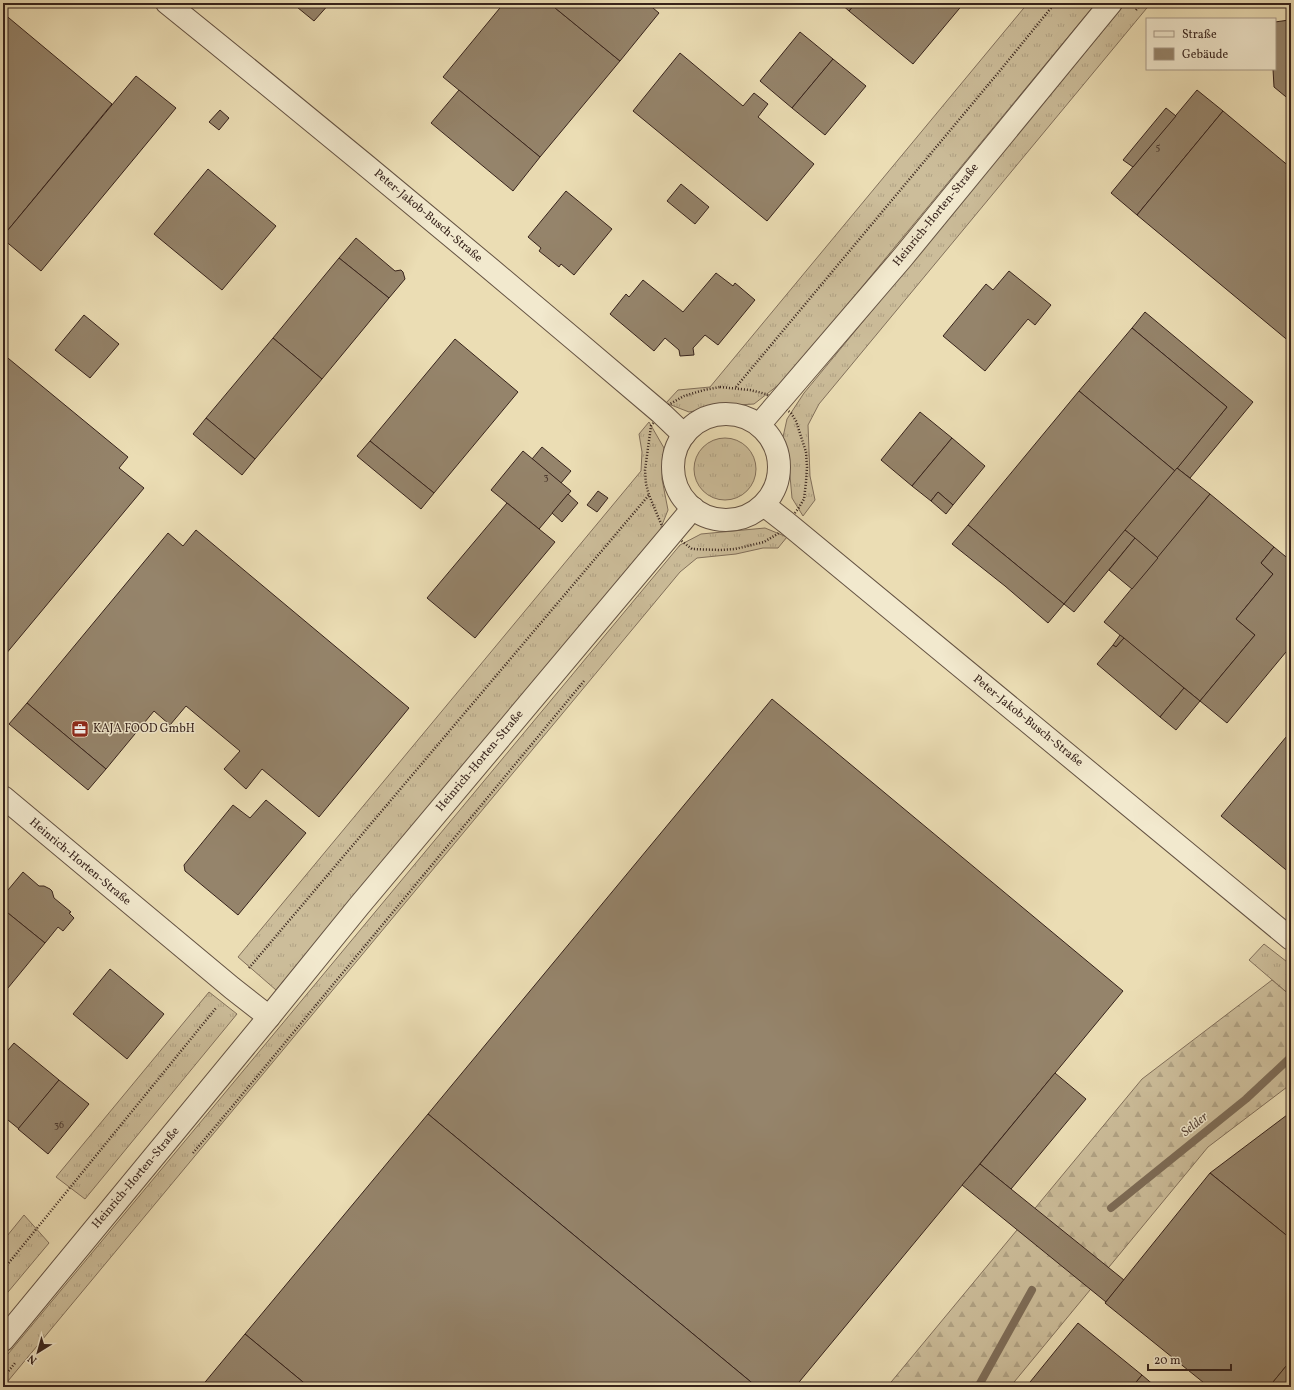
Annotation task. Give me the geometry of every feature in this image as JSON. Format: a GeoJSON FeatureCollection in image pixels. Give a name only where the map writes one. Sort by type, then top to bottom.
{"type":"FeatureCollection","features":[{"type":"Feature","properties":{"kind":"street","name":"Peter-Jakob-Busch-Straße"},"geometry":{"type":"LineString","coordinates":[[167,3],[306,115],[435,222],[661,413],[684,435]]}},
{"type":"Feature","properties":{"kind":"street","name":"Heinrich-Horten-Straße"},"geometry":{"type":"LineString","coordinates":[[759,425],[903,257],[1111,3]]}},
{"type":"Feature","properties":{"kind":"street"},"geometry":{"type":"LineString","coordinates":[[728,414],[744,417],[759,425],[770,436],[776,449],[780,464],[779,479],[773,493],[764,505],[751,514],[737,519],[721,520],[706,516],[693,508],[682,496],[675,482],[673,465],[676,449],[684,435],[696,423],[711,416],[728,414]]}},
{"type":"Feature","properties":{"kind":"street","name":"Peter-Jakob-Busch-Straße"},"geometry":{"type":"LineString","coordinates":[[764,505],[788,523],[1291,939]]}},
{"type":"Feature","properties":{"kind":"street","name":"Heinrich-Horten-Straße"},"geometry":{"type":"LineString","coordinates":[[3,1340],[359,906],[693,508]]}},
{"type":"Feature","properties":{"kind":"street","name":"Heinrich-Horten-Straße"},"geometry":{"type":"LineString","coordinates":[[3,797],[232,988],[269,1017]]}},
{"type":"Feature","properties":{"kind":"path"},"geometry":{"type":"LineString","coordinates":[[736,388],[1055,3]]}},
{"type":"Feature","properties":{"kind":"path"},"geometry":{"type":"LineString","coordinates":[[720,387],[736,388],[766,394],[791,413],[796,421],[806,452],[808,467],[804,499],[788,523],[779,533],[764,542],[736,549],[692,549],[662,526],[649,495],[646,484],[646,456],[651,426],[670,404],[684,396],[720,387]]}},
{"type":"Feature","properties":{"kind":"path"},"geometry":{"type":"LineString","coordinates":[[3,1270],[232,988],[649,495]]}},
{"type":"Feature","properties":{"kind":"path"},"geometry":{"type":"LineString","coordinates":[[190,1156],[586,678]]}},
{"type":"Feature","properties":{"kind":"path"},"geometry":{"type":"LineString","coordinates":[[3,1378],[18,1360]]}},
{"type":"Feature","properties":{"kind":"green space"},"geometry":{"type":"Polygon","coordinates":[[[1028,3],[1096,3],[786,379],[754,404],[721,406],[689,412],[666,403],[678,390],[710,387],[1028,3]]]}},
{"type":"Feature","properties":{"kind":"green space"},"geometry":{"type":"Polygon","coordinates":[[[1126,3],[1151,3],[819,404],[808,425],[810,476],[815,500],[803,516],[792,498],[789,465],[783,437],[787,419],[804,393],[1126,3]]]}},
{"type":"Feature","properties":{"kind":"green space"},"geometry":{"type":"Polygon","coordinates":[[[649,422],[664,448],[662,479],[668,510],[660,530],[276,990],[238,957],[641,471],[642,452],[639,434],[649,422]]]}},
{"type":"Feature","properties":{"kind":"green space"},"geometry":{"type":"Polygon","coordinates":[[[725,438],[742,443],[747,447],[751,452],[756,469],[751,486],[747,491],[742,495],[725,500],[708,495],[703,491],[699,486],[694,469],[699,452],[703,447],[708,443],[725,438]]]}},
{"type":"Feature","properties":{"kind":"green space"},"geometry":{"type":"Polygon","coordinates":[[[765,528],[787,537],[778,548],[763,548],[736,554],[697,558],[680,572],[3,1387],[3,1360],[680,545],[701,534],[765,528]]]}},
{"type":"Feature","properties":{"kind":"green space"},"geometry":{"type":"Polygon","coordinates":[[[1264,944],[1291,965],[1291,996],[1249,960],[1264,944]]]}},
{"type":"Feature","properties":{"kind":"green space"},"geometry":{"type":"Polygon","coordinates":[[[1272,980],[1291,996],[1291,1084],[1208,1147],[1010,1387],[887,1387],[1142,1079],[1272,980]]]}},
{"type":"Feature","properties":{"kind":"green space"},"geometry":{"type":"Polygon","coordinates":[[[209,992],[237,1014],[85,1199],[56,1177],[209,992]]]}},
{"type":"Feature","properties":{"kind":"green space"},"geometry":{"type":"Polygon","coordinates":[[[24,1215],[49,1243],[3,1298],[3,1241],[24,1215]]]}},
{"type":"Feature","properties":{"kind":"building"},"geometry":{"type":"Polygon","coordinates":[[[292,3],[330,3],[314,21],[292,3]]]}},
{"type":"Feature","properties":{"kind":"building"},"geometry":{"type":"Polygon","coordinates":[[[504,3],[549,3],[620,61],[540,157],[443,77],[504,3]]]}},
{"type":"Feature","properties":{"kind":"building"},"geometry":{"type":"Polygon","coordinates":[[[549,3],[647,3],[659,13],[620,61],[549,3]]]}},
{"type":"Feature","properties":{"kind":"building"},"geometry":{"type":"Polygon","coordinates":[[[840,3],[856,3],[849,11],[840,3]]]}},
{"type":"Feature","properties":{"kind":"building"},"geometry":{"type":"Polygon","coordinates":[[[856,3],[964,3],[913,64],[849,11],[856,3]]]}},
{"type":"Feature","properties":{"kind":"building"},"geometry":{"type":"Polygon","coordinates":[[[3,13],[112,104],[3,236],[3,13]]]}},
{"type":"Feature","properties":{"kind":"building"},"geometry":{"type":"Polygon","coordinates":[[[1289,20],[1291,31],[1291,101],[1274,87],[1273,70],[1276,70],[1276,22],[1289,20]]]}},
{"type":"Feature","properties":{"kind":"building"},"geometry":{"type":"Polygon","coordinates":[[[800,32],[833,59],[792,108],[760,81],[800,32]]]}},
{"type":"Feature","properties":{"kind":"building"},"geometry":{"type":"Polygon","coordinates":[[[680,53],[743,106],[754,93],[768,104],[758,117],[814,164],[767,221],[633,111],[680,53]]]}},
{"type":"Feature","properties":{"kind":"building"},"geometry":{"type":"Polygon","coordinates":[[[833,59],[866,86],[825,135],[792,108],[833,59]]]}},
{"type":"Feature","properties":{"kind":"building"},"geometry":{"type":"Polygon","coordinates":[[[136,76],[176,108],[41,271],[3,239],[3,236],[136,76]]]}},
{"type":"Feature","properties":{"kind":"building"},"geometry":{"type":"Polygon","coordinates":[[[459,90],[540,157],[513,191],[431,123],[459,90]]]}},
{"type":"Feature","properties":{"kind":"building"},"geometry":{"type":"Polygon","coordinates":[[[1197,90],[1223,111],[1137,215],[1111,193],[1197,90]]]}},
{"type":"Feature","properties":{"kind":"building"},"geometry":{"type":"Polygon","coordinates":[[[1166,108],[1176,116],[1133,167],[1123,160],[1166,108]]]}},
{"type":"Feature","properties":{"kind":"building"},"geometry":{"type":"Polygon","coordinates":[[[220,110],[229,118],[219,130],[209,122],[220,110]]]}},
{"type":"Feature","properties":{"kind":"building"},"geometry":{"type":"Polygon","coordinates":[[[1223,111],[1291,168],[1291,343],[1137,215],[1223,111]]]}},
{"type":"Feature","properties":{"kind":"building"},"geometry":{"type":"Polygon","coordinates":[[[208,169],[276,226],[222,290],[154,234],[208,169]]]}},
{"type":"Feature","properties":{"kind":"building"},"geometry":{"type":"Polygon","coordinates":[[[681,184],[709,207],[695,224],[667,201],[681,184]]]}},
{"type":"Feature","properties":{"kind":"building"},"geometry":{"type":"Polygon","coordinates":[[[566,191],[612,229],[574,275],[561,264],[559,267],[539,251],[541,248],[528,237],[566,191]]]}},
{"type":"Feature","properties":{"kind":"building"},"geometry":{"type":"Polygon","coordinates":[[[356,238],[395,271],[401,270],[403,272],[405,279],[389,298],[339,258],[356,238]]]}},
{"type":"Feature","properties":{"kind":"building"},"geometry":{"type":"Polygon","coordinates":[[[339,258],[389,298],[322,379],[273,338],[339,258]]]}},
{"type":"Feature","properties":{"kind":"building"},"geometry":{"type":"Polygon","coordinates":[[[1009,271],[1051,305],[1035,325],[1028,319],[985,371],[943,336],[986,284],[993,290],[1009,271]]]}},
{"type":"Feature","properties":{"kind":"building"},"geometry":{"type":"Polygon","coordinates":[[[716,273],[733,286],[735,283],[755,300],[718,345],[705,335],[693,348],[694,355],[680,356],[679,350],[665,338],[654,351],[610,314],[626,294],[629,297],[643,280],[683,312],[716,273]]]}},
{"type":"Feature","properties":{"kind":"building"},"geometry":{"type":"Polygon","coordinates":[[[1145,312],[1253,402],[1190,478],[1177,468],[1227,407],[1132,328],[1145,312]]]}},
{"type":"Feature","properties":{"kind":"building"},"geometry":{"type":"Polygon","coordinates":[[[84,315],[119,344],[90,378],[55,350],[84,315]]]}},
{"type":"Feature","properties":{"kind":"building"},"geometry":{"type":"Polygon","coordinates":[[[1132,328],[1227,407],[1175,471],[1079,391],[1132,328]]]}},
{"type":"Feature","properties":{"kind":"building"},"geometry":{"type":"Polygon","coordinates":[[[273,338],[322,379],[255,459],[206,418],[273,338]]]}},
{"type":"Feature","properties":{"kind":"building"},"geometry":{"type":"Polygon","coordinates":[[[455,339],[518,392],[434,493],[370,441],[455,339]]]}},
{"type":"Feature","properties":{"kind":"building"},"geometry":{"type":"Polygon","coordinates":[[[3,354],[128,457],[119,468],[144,488],[5,655],[3,654],[3,354]]]}},
{"type":"Feature","properties":{"kind":"building"},"geometry":{"type":"Polygon","coordinates":[[[1079,391],[1175,471],[1064,604],[968,525],[1079,391]]]}},
{"type":"Feature","properties":{"kind":"building"},"geometry":{"type":"Polygon","coordinates":[[[920,412],[952,438],[912,486],[881,460],[920,412]]]}},
{"type":"Feature","properties":{"kind":"building"},"geometry":{"type":"Polygon","coordinates":[[[206,418],[255,459],[242,475],[193,434],[206,418]]]}},
{"type":"Feature","properties":{"kind":"building"},"geometry":{"type":"Polygon","coordinates":[[[952,438],[985,466],[953,505],[938,492],[931,501],[912,486],[952,438]]]}},
{"type":"Feature","properties":{"kind":"building"},"geometry":{"type":"Polygon","coordinates":[[[370,441],[434,493],[421,509],[357,456],[370,441]]]}},
{"type":"Feature","properties":{"kind":"building"},"geometry":{"type":"Polygon","coordinates":[[[542,447],[571,471],[561,483],[532,459],[542,447]]]}},
{"type":"Feature","properties":{"kind":"building"},"geometry":{"type":"Polygon","coordinates":[[[523,451],[571,491],[539,529],[491,490],[523,451]]]}},
{"type":"Feature","properties":{"kind":"building"},"geometry":{"type":"Polygon","coordinates":[[[1177,468],[1210,494],[1158,558],[1125,530],[1177,468]]]}},
{"type":"Feature","properties":{"kind":"building"},"geometry":{"type":"Polygon","coordinates":[[[598,491],[608,498],[597,512],[587,505],[598,491]]]}},
{"type":"Feature","properties":{"kind":"building"},"geometry":{"type":"Polygon","coordinates":[[[938,492],[953,505],[946,514],[931,501],[938,492]]]}},
{"type":"Feature","properties":{"kind":"building"},"geometry":{"type":"Polygon","coordinates":[[[568,494],[578,503],[562,522],[552,513],[568,494]]]}},
{"type":"Feature","properties":{"kind":"building"},"geometry":{"type":"Polygon","coordinates":[[[1210,494],[1274,547],[1261,563],[1273,574],[1236,619],[1255,635],[1200,701],[1104,622],[1210,494]]]}},
{"type":"Feature","properties":{"kind":"building"},"geometry":{"type":"Polygon","coordinates":[[[507,503],[555,542],[475,638],[427,598],[507,503]]]}},
{"type":"Feature","properties":{"kind":"building"},"geometry":{"type":"Polygon","coordinates":[[[968,525],[1064,604],[1048,623],[1005,586],[952,544],[968,525]]]}},
{"type":"Feature","properties":{"kind":"building"},"geometry":{"type":"Polygon","coordinates":[[[196,530],[409,708],[319,817],[262,769],[246,789],[224,769],[240,751],[186,706],[170,725],[154,711],[106,769],[27,703],[168,533],[183,546],[196,530]]]}},
{"type":"Feature","properties":{"kind":"building"},"geometry":{"type":"Polygon","coordinates":[[[1125,530],[1135,538],[1074,612],[1064,604],[1125,530]]]}},
{"type":"Feature","properties":{"kind":"building"},"geometry":{"type":"Polygon","coordinates":[[[1135,538],[1158,558],[1132,589],[1109,570],[1135,538]]]}},
{"type":"Feature","properties":{"kind":"building"},"geometry":{"type":"Polygon","coordinates":[[[1274,547],[1291,561],[1291,646],[1227,723],[1200,701],[1255,635],[1236,619],[1273,574],[1261,563],[1274,547]]]}},
{"type":"Feature","properties":{"kind":"building"},"geometry":{"type":"Polygon","coordinates":[[[1120,635],[1124,638],[1116,647],[1113,645],[1120,635]]]}},
{"type":"Feature","properties":{"kind":"building"},"geometry":{"type":"Polygon","coordinates":[[[1124,638],[1184,688],[1160,717],[1097,664],[1113,645],[1116,647],[1124,638]]]}},
{"type":"Feature","properties":{"kind":"building"},"geometry":{"type":"Polygon","coordinates":[[[1184,688],[1200,701],[1176,730],[1160,717],[1184,688]]]}},
{"type":"Feature","properties":{"kind":"building"},"geometry":{"type":"Polygon","coordinates":[[[772,699],[1123,991],[795,1387],[757,1387],[428,1114],[772,699]]]}},
{"type":"Feature","properties":{"kind":"building"},"geometry":{"type":"Polygon","coordinates":[[[27,703],[106,769],[88,790],[9,724],[27,703]]]}},
{"type":"Feature","properties":{"kind":"building"},"geometry":{"type":"Polygon","coordinates":[[[1291,731],[1291,874],[1221,816],[1291,731]]]}},
{"type":"Feature","properties":{"kind":"building"},"geometry":{"type":"Polygon","coordinates":[[[266,800],[306,833],[238,915],[185,871],[184,865],[233,805],[250,818],[266,800]]]}},
{"type":"Feature","properties":{"kind":"building"},"geometry":{"type":"Polygon","coordinates":[[[23,872],[39,886],[44,886],[50,889],[54,898],[71,912],[69,913],[74,918],[63,931],[58,927],[45,943],[3,909],[3,896],[23,872]]]}},
{"type":"Feature","properties":{"kind":"building"},"geometry":{"type":"Polygon","coordinates":[[[3,909],[45,943],[3,994],[3,909]]]}},
{"type":"Feature","properties":{"kind":"building"},"geometry":{"type":"Polygon","coordinates":[[[110,969],[164,1014],[127,1059],[73,1014],[110,969]]]}},
{"type":"Feature","properties":{"kind":"building"},"geometry":{"type":"Polygon","coordinates":[[[14,1043],[59,1080],[19,1129],[3,1116],[3,1056],[14,1043]]]}},
{"type":"Feature","properties":{"kind":"building"},"geometry":{"type":"Polygon","coordinates":[[[1055,1073],[1086,1099],[1011,1189],[980,1164],[1055,1073]]]}},
{"type":"Feature","properties":{"kind":"building"},"geometry":{"type":"Polygon","coordinates":[[[59,1080],[89,1104],[48,1154],[18,1129],[59,1080]]]}},
{"type":"Feature","properties":{"kind":"building"},"geometry":{"type":"Polygon","coordinates":[[[1291,1112],[1291,1239],[1210,1173],[1291,1112]]]}},
{"type":"Feature","properties":{"kind":"building"},"geometry":{"type":"Polygon","coordinates":[[[428,1114],[757,1387],[309,1387],[245,1334],[428,1114]]]}},
{"type":"Feature","properties":{"kind":"building"},"geometry":{"type":"Polygon","coordinates":[[[980,1164],[1124,1280],[1106,1302],[962,1185],[980,1164]]]}},
{"type":"Feature","properties":{"kind":"building"},"geometry":{"type":"Polygon","coordinates":[[[1210,1173],[1291,1239],[1291,1360],[1269,1387],[1209,1387],[1105,1303],[1210,1173]]]}},
{"type":"Feature","properties":{"kind":"building"},"geometry":{"type":"Polygon","coordinates":[[[1078,1323],[1142,1375],[1132,1387],[1026,1387],[1078,1323]]]}},
{"type":"Feature","properties":{"kind":"building"},"geometry":{"type":"Polygon","coordinates":[[[245,1334],[309,1387],[201,1387],[245,1334]]]}},
{"type":"Feature","properties":{"kind":"building"},"geometry":{"type":"Polygon","coordinates":[[[1291,1360],[1291,1387],[1269,1387],[1291,1360]]]}},
{"type":"Feature","properties":{"kind":"building"},"geometry":{"type":"Polygon","coordinates":[[[1142,1375],[1156,1387],[1132,1387],[1142,1375]]]}},
{"type":"Feature","properties":{"kind":"waterway","name":"Selder"},"geometry":{"type":"LineString","coordinates":[[1111,1208],[1246,1099],[1291,1057]]}},
{"type":"Feature","properties":{"kind":"waterway","name":"Selder"},"geometry":{"type":"LineString","coordinates":[[978,1387],[1032,1290]]}},
{"type":"Feature","properties":{"kind":"place","name":"KAJA FOOD GmbH"},"geometry":{"type":"Point","coordinates":[80,729]}}]}
